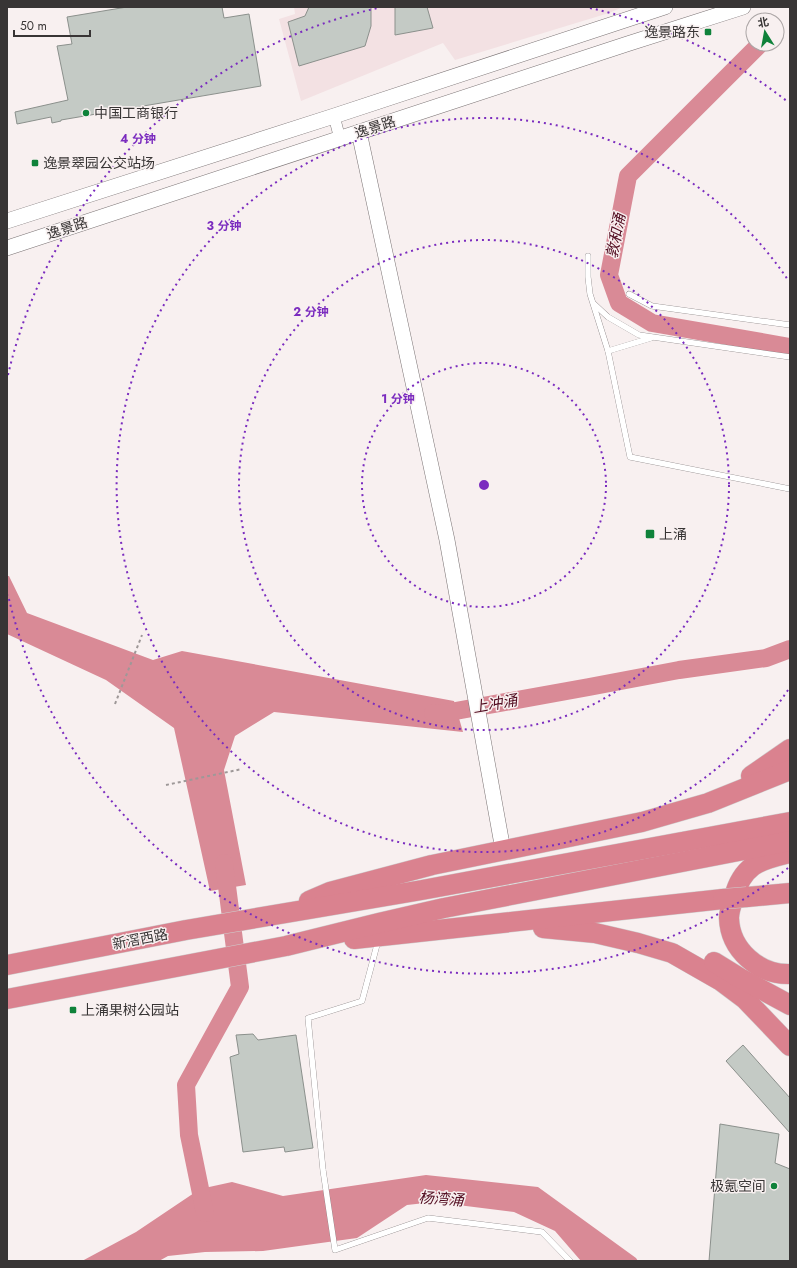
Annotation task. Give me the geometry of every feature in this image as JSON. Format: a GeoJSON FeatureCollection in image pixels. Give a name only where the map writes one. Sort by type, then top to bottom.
{"type":"FeatureCollection","features":[{"type":"Feature","properties":{"kind":"highway"},"geometry":{"type":"LineString","coordinates":[[677,812],[710,800],[735,786],[790,749]]}},
{"type":"Feature","properties":{"kind":"highway"},"geometry":{"type":"LineString","coordinates":[[274,916],[330,892],[432,865],[642,822],[708,803],[790,770]]}},
{"type":"Feature","properties":{"kind":"highway"},"geometry":{"type":"LineString","coordinates":[[274,916],[790,822]]}},
{"type":"Feature","properties":{"kind":"highway"},"geometry":{"type":"LineString","coordinates":[[7,999],[286,946],[444,908],[790,841]]}},
{"type":"Feature","properties":{"kind":"highway"},"geometry":{"type":"LineString","coordinates":[[790,853],[765,860],[753,866],[744,874],[736,887],[729,917],[730,929],[736,943],[753,963],[763,969],[790,974]]}},
{"type":"Feature","properties":{"kind":"highway"},"geometry":{"type":"LineString","coordinates":[[286,946],[483,926],[747,896],[790,893]]}},
{"type":"Feature","properties":{"kind":"highway","name":"新滘西路"},"geometry":{"type":"LineString","coordinates":[[7,965],[186,930],[274,916]]}},
{"type":"Feature","properties":{"kind":"highway"},"geometry":{"type":"LineString","coordinates":[[483,926],[534,922],[595,922],[637,929],[661,936],[694,950],[740,978],[790,1005]]}},
{"type":"Feature","properties":{"kind":"highway"},"geometry":{"type":"LineString","coordinates":[[483,926],[536,927],[595,933],[672,953],[721,981],[745,999],[790,1046]]}},
{"type":"Feature","properties":{"kind":"main road","name":"逸景路"},"geometry":{"type":"LineString","coordinates":[[7,221],[334,116],[665,7]]}},
{"type":"Feature","properties":{"kind":"main road","name":"逸景路"},"geometry":{"type":"LineString","coordinates":[[7,248],[743,7]]}},
{"type":"Feature","properties":{"kind":"main road"},"geometry":{"type":"LineString","coordinates":[[359,132],[447,540],[503,850]]}},
{"type":"Feature","properties":{"kind":"street"},"geometry":{"type":"LineString","coordinates":[[334,116],[340,138]]}},
{"type":"Feature","properties":{"kind":"lane"},"geometry":{"type":"LineString","coordinates":[[588,256],[588,277],[594,304],[608,351],[630,457],[790,489]]}},
{"type":"Feature","properties":{"kind":"lane"},"geometry":{"type":"LineString","coordinates":[[629,294],[652,308],[790,325]]}},
{"type":"Feature","properties":{"kind":"lane"},"geometry":{"type":"LineString","coordinates":[[594,304],[608,317],[639,335],[790,358]]}},
{"type":"Feature","properties":{"kind":"lane"},"geometry":{"type":"LineString","coordinates":[[608,351],[653,337]]}},
{"type":"Feature","properties":{"kind":"lane"},"geometry":{"type":"LineString","coordinates":[[379,937],[362,1001],[308,1018],[323,1170],[335,1250],[428,1218],[542,1232],[570,1261]]}},
{"type":"Feature","properties":{"kind":"path"},"geometry":{"type":"LineString","coordinates":[[116,704],[142,635]]}},
{"type":"Feature","properties":{"kind":"path"},"geometry":{"type":"LineString","coordinates":[[166,785],[242,769]]}},
{"type":"Feature","properties":{"kind":"shaded area"},"geometry":{"type":"Polygon","coordinates":[[[294,7],[623,7],[609,13],[455,60],[443,43],[301,101],[279,19],[295,14],[294,7]]]}},
{"type":"Feature","properties":{"kind":"water"},"geometry":{"type":"Polygon","coordinates":[[[7,576],[9,576],[27,613],[153,660],[182,651],[454,701],[463,732],[274,712],[235,736],[224,770],[246,885],[210,891],[174,728],[106,680],[7,634],[7,576]]]}},
{"type":"Feature","properties":{"kind":"water","name":"杨湾涌"},"geometry":{"type":"Polygon","coordinates":[[[426,1175],[538,1187],[636,1258],[638,1261],[581,1261],[555,1231],[514,1212],[434,1202],[407,1205],[357,1238],[263,1251],[205,1252],[168,1256],[159,1261],[82,1261],[136,1232],[200,1189],[232,1182],[283,1196],[426,1175]]]}},
{"type":"Feature","properties":{"kind":"building"},"geometry":{"type":"Polygon","coordinates":[[[127,7],[222,7],[224,18],[249,14],[261,86],[61,120],[52,123],[51,117],[17,124],[15,112],[68,100],[57,46],[72,44],[67,17],[127,7]]]}},
{"type":"Feature","properties":{"kind":"building"},"geometry":{"type":"Polygon","coordinates":[[[309,7],[371,7],[371,26],[365,46],[299,66],[288,22],[305,16],[309,7]]]}},
{"type":"Feature","properties":{"kind":"building"},"geometry":{"type":"Polygon","coordinates":[[[395,7],[427,7],[433,28],[395,35],[395,7]]]}},
{"type":"Feature","properties":{"kind":"building"},"geometry":{"type":"Polygon","coordinates":[[[253,1034],[258,1040],[296,1035],[313,1148],[285,1152],[284,1147],[243,1152],[230,1057],[239,1054],[236,1035],[253,1034]]]}},
{"type":"Feature","properties":{"kind":"building"},"geometry":{"type":"Polygon","coordinates":[[[743,1045],[790,1098],[790,1133],[726,1061],[743,1045]]]}},
{"type":"Feature","properties":{"kind":"building"},"geometry":{"type":"Polygon","coordinates":[[[720,1124],[779,1134],[775,1163],[790,1169],[790,1261],[709,1261],[720,1124]]]}},
{"type":"Feature","properties":{"kind":"waterway","name":"敦和涌"},"geometry":{"type":"LineString","coordinates":[[752,52],[628,176],[609,275],[619,303],[652,323],[790,347]]}},
{"type":"Feature","properties":{"kind":"waterway","name":"上冲涌"},"geometry":{"type":"LineString","coordinates":[[433,713],[439,714],[679,670],[766,658],[790,649]]}},
{"type":"Feature","properties":{"kind":"waterway"},"geometry":{"type":"LineString","coordinates":[[205,1213],[189,1135],[186,1085],[240,987],[224,863]]}},
{"type":"Feature","properties":{"kind":"place","name":"逸景路东"},"geometry":{"type":"Point","coordinates":[708,32]}},
{"type":"Feature","properties":{"kind":"place","name":"中国工商银行"},"geometry":{"type":"Point","coordinates":[86,113]}},
{"type":"Feature","properties":{"kind":"place","name":"逸景翠园公交站场"},"geometry":{"type":"Point","coordinates":[35,163]}},
{"type":"Feature","properties":{"kind":"place","name":"上涌"},"geometry":{"type":"Point","coordinates":[650,534]}},
{"type":"Feature","properties":{"kind":"place","name":"上涌果树公园站"},"geometry":{"type":"Point","coordinates":[73,1010]}},
{"type":"Feature","properties":{"kind":"place","name":"极氪空间"},"geometry":{"type":"Point","coordinates":[774,1186]}}]}
